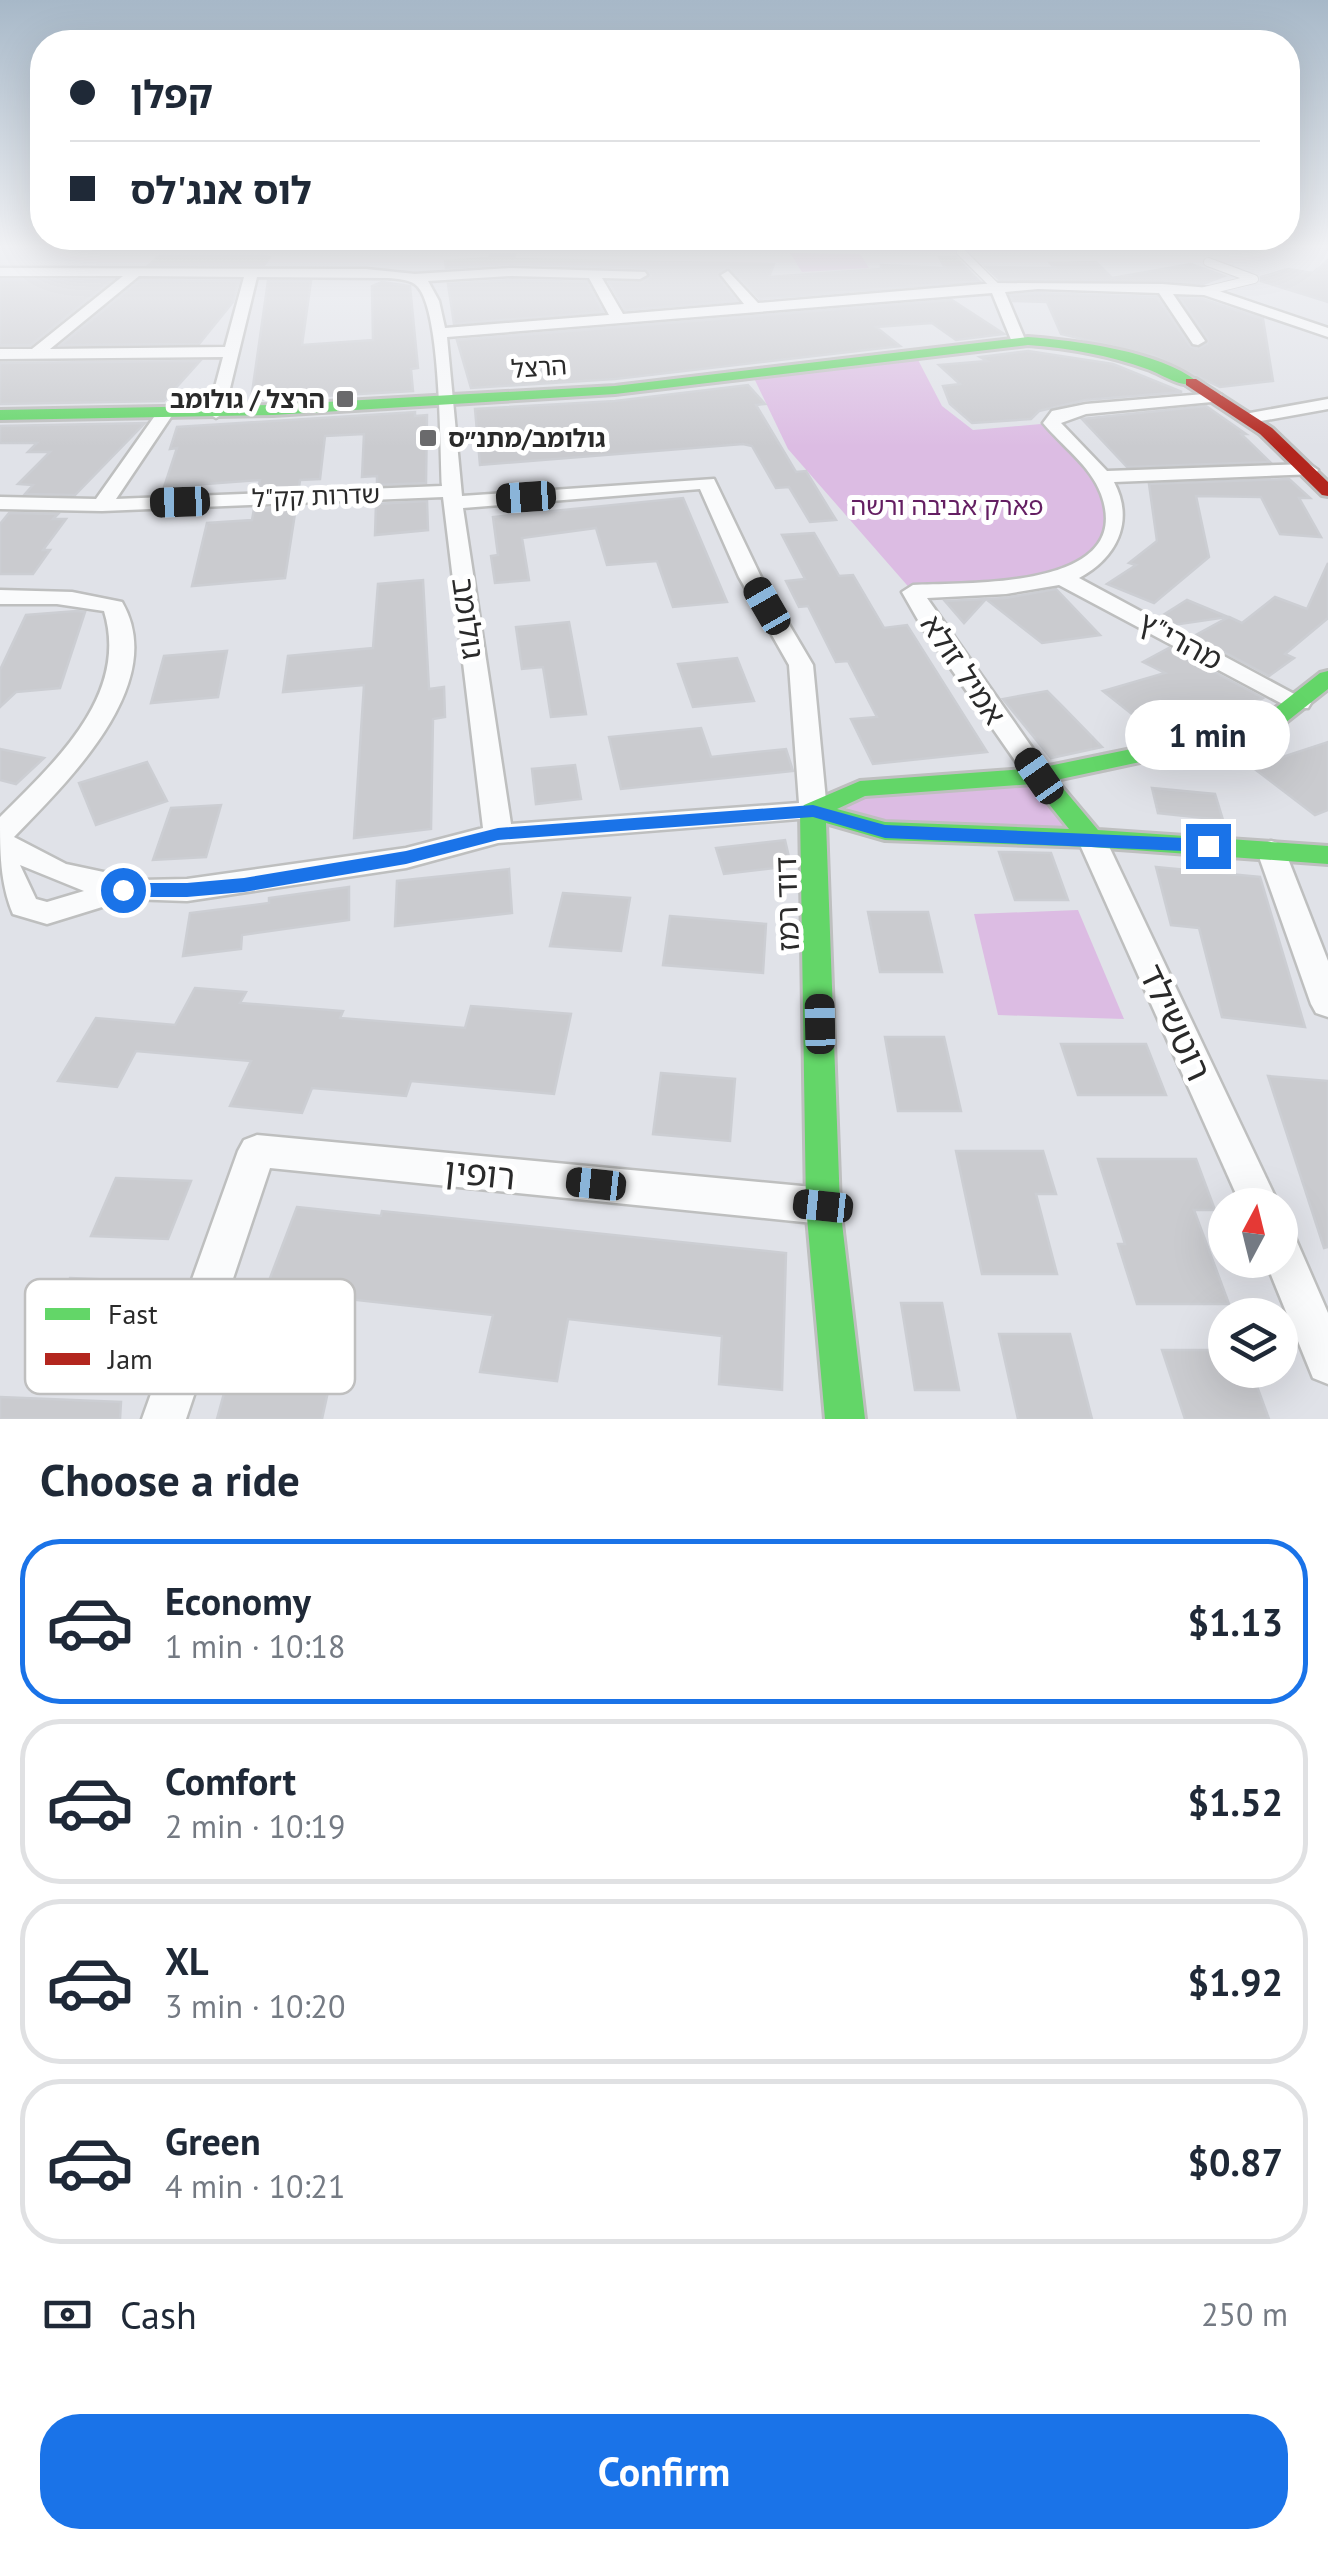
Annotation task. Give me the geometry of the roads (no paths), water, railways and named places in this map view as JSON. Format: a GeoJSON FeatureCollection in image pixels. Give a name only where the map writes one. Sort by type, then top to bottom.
{"type":"FeatureCollection","features":[{"type":"Feature","properties":{"kind":"street"},"geometry":{"type":"LineString","coordinates":[[35,354],[84,314]]}},
{"type":"Feature","properties":{"kind":"street"},"geometry":{"type":"LineString","coordinates":[[216,412],[240,314]]}},
{"type":"Feature","properties":{"kind":"street","name":"גולומב"},"geometry":{"type":"LineString","coordinates":[[433,314],[448,401],[453,497],[498,834]]}},
{"type":"Feature","properties":{"kind":"street"},"geometry":{"type":"LineString","coordinates":[[617,314],[620,320]]}},
{"type":"Feature","properties":{"kind":"street"},"geometry":{"type":"LineString","coordinates":[[437,333],[699,314]]}},
{"type":"Feature","properties":{"kind":"street"},"geometry":{"type":"LineString","coordinates":[[1007,314],[1019,342]]}},
{"type":"Feature","properties":{"kind":"street"},"geometry":{"type":"LineString","coordinates":[[1179,314],[1198,342]]}},
{"type":"Feature","properties":{"kind":"street"},"geometry":{"type":"LineString","coordinates":[[1270,314],[1328,334]]}},
{"type":"Feature","properties":{"kind":"street","name":"הרצל"},"geometry":{"type":"LineString","coordinates":[[0,415],[165,414],[448,401],[753,376],[1019,342],[1078,343],[1124,352],[1167,370],[1250,418],[1328,491]]}},
{"type":"Feature","properties":{"kind":"street"},"geometry":{"type":"LineString","coordinates":[[0,354],[230,352]]}},
{"type":"Feature","properties":{"kind":"street"},"geometry":{"type":"LineString","coordinates":[[1062,578],[1090,560],[1110,538],[1116,507],[1102,476],[1052,423],[1058,415],[1216,398]]}},
{"type":"Feature","properties":{"kind":"street"},"geometry":{"type":"LineString","coordinates":[[1250,418],[1328,404]]}},
{"type":"Feature","properties":{"kind":"street"},"geometry":{"type":"LineString","coordinates":[[102,504],[165,414]]}},
{"type":"Feature","properties":{"kind":"street"},"geometry":{"type":"LineString","coordinates":[[1102,476],[1309,470]]}},
{"type":"Feature","properties":{"kind":"street","name":"דוד רמז"},"geometry":{"type":"LineString","coordinates":[[453,497],[707,483],[750,576],[800,664],[813,811],[823,1206],[845,1419]]}},
{"type":"Feature","properties":{"kind":"street","name":"שדרות קק\"ל"},"geometry":{"type":"LineString","coordinates":[[0,503],[453,497]]}},
{"type":"Feature","properties":{"kind":"street","name":"אמיל זולא"},"geometry":{"type":"LineString","coordinates":[[1062,578],[913,592],[932,627],[1039,776],[1091,838]]}},
{"type":"Feature","properties":{"kind":"street","name":"מהרי\"ץ"},"geometry":{"type":"LineString","coordinates":[[1062,578],[1299,702]]}},
{"type":"Feature","properties":{"kind":"street"},"geometry":{"type":"LineString","coordinates":[[0,598],[90,599],[114,607],[126,638],[103,714],[61,770],[0,834]]}},
{"type":"Feature","properties":{"kind":"street"},"geometry":{"type":"LineString","coordinates":[[813,811],[860,789],[1039,776],[1230,736],[1276,718],[1328,678]]}},
{"type":"Feature","properties":{"kind":"street"},"geometry":{"type":"LineString","coordinates":[[0,842],[56,871],[123,890],[244,885],[406,858],[498,834],[813,811],[885,832],[1091,838],[1328,855]]}},
{"type":"Feature","properties":{"kind":"street","name":"רוטשילד"},"geometry":{"type":"LineString","coordinates":[[1091,838],[1252,1188]]}},
{"type":"Feature","properties":{"kind":"street"},"geometry":{"type":"LineString","coordinates":[[1271,851],[1328,1004]]}},
{"type":"Feature","properties":{"kind":"street"},"geometry":{"type":"LineString","coordinates":[[0,852],[24,906],[46,913],[123,890]]}},
{"type":"Feature","properties":{"kind":"street","name":"רופין"},"geometry":{"type":"LineString","coordinates":[[213,1279],[257,1151],[823,1206]]}},
{"type":"Feature","properties":{"kind":"street"},"geometry":{"type":"LineString","coordinates":[[1298,1275],[1317,1304],[1328,1363]]}},
{"type":"Feature","properties":{"kind":"street","name":"רופין"},"geometry":{"type":"LineString","coordinates":[[164,1419],[173,1394]]}},
{"type":"Feature","properties":{"kind":"place","name":"הרצל / גולומב"},"geometry":{"type":"Point","coordinates":[345,399]}},
{"type":"Feature","properties":{"kind":"place","name":"גולומב/מתנ״ס"},"geometry":{"type":"Point","coordinates":[428,438]}},
{"type":"Feature","properties":{"kind":"park label","name":"פארק אביבה ורשה"},"geometry":{"type":"Point","coordinates":[947,506]}}]}
